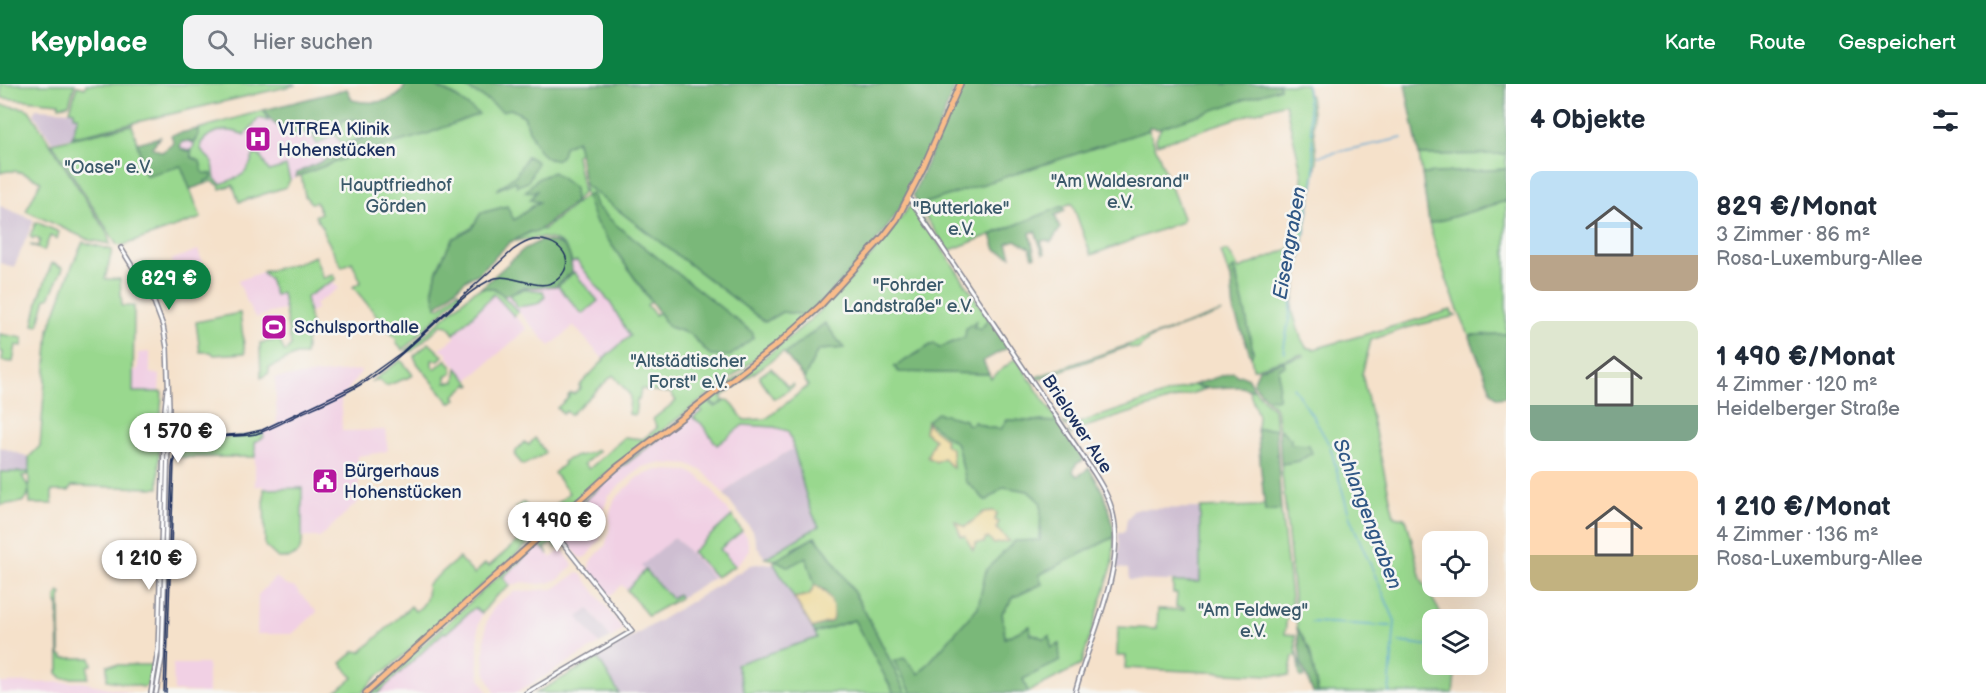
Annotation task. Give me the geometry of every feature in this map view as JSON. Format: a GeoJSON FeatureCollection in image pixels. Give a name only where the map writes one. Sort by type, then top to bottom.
{"type":"FeatureCollection","features":[{"type":"Feature","properties":{"kind":"main road"},"geometry":{"type":"LineString","coordinates":[[366,693],[616,468],[801,324],[884,236],[897,219],[909,198],[960,84]]}},
{"type":"Feature","properties":{"kind":"street","name":"Brielower Aue"},"geometry":{"type":"LineString","coordinates":[[909,198],[1088,464],[1105,491],[1111,507],[1116,538],[1114,567],[1075,693]]}},
{"type":"Feature","properties":{"kind":"street"},"geometry":{"type":"LineString","coordinates":[[121,248],[147,290],[163,326],[168,351],[162,658],[157,692],[151,692],[158,650],[165,493]]}},
{"type":"Feature","properties":{"kind":"street"},"geometry":{"type":"LineString","coordinates":[[526,693],[632,631],[550,527]]}},
{"type":"Feature","properties":{"kind":"street"},"geometry":{"type":"LineString","coordinates":[[159,594],[165,594]]}},
{"type":"Feature","properties":{"kind":"shaded area","name":"VITREA Klinik Hohenstücken"},"geometry":{"type":"Polygon","coordinates":[[[322,95],[353,155],[290,180],[286,166],[222,186],[212,181],[190,189],[171,135],[322,95]]]}},
{"type":"Feature","properties":{"kind":"shaded area"},"geometry":{"type":"Polygon","coordinates":[[[36,109],[74,111],[78,116],[72,137],[52,142],[34,114],[36,109]]]}},
{"type":"Feature","properties":{"kind":"shaded area"},"geometry":{"type":"Polygon","coordinates":[[[0,206],[34,220],[14,267],[0,263],[0,206]]]}},
{"type":"Feature","properties":{"kind":"shaded area"},"geometry":{"type":"Polygon","coordinates":[[[198,250],[209,282],[183,292],[171,260],[198,250]]]}},
{"type":"Feature","properties":{"kind":"shaded area"},"geometry":{"type":"Polygon","coordinates":[[[577,261],[611,304],[630,336],[603,359],[574,326],[550,346],[504,296],[523,288],[537,288],[572,272],[572,262],[577,261]]]}},
{"type":"Feature","properties":{"kind":"shaded area"},"geometry":{"type":"Polygon","coordinates":[[[262,272],[270,279],[275,294],[282,293],[285,310],[257,318],[252,313],[238,281],[262,272]]]}},
{"type":"Feature","properties":{"kind":"shaded area"},"geometry":{"type":"Polygon","coordinates":[[[333,282],[339,288],[315,304],[317,308],[309,313],[306,296],[333,282]]]}},
{"type":"Feature","properties":{"kind":"shaded area"},"geometry":{"type":"Polygon","coordinates":[[[494,293],[527,329],[468,380],[447,356],[448,354],[440,349],[455,338],[454,334],[494,293]]]}},
{"type":"Feature","properties":{"kind":"shaded area"},"geometry":{"type":"Polygon","coordinates":[[[150,352],[150,373],[160,375],[159,392],[133,392],[133,371],[138,370],[138,353],[150,352]]]}},
{"type":"Feature","properties":{"kind":"shaded area"},"geometry":{"type":"Polygon","coordinates":[[[362,370],[341,400],[342,431],[385,430],[388,450],[358,456],[359,501],[320,537],[302,537],[299,552],[290,558],[278,558],[265,546],[264,486],[255,486],[255,435],[277,425],[275,378],[362,370]]]}},
{"type":"Feature","properties":{"kind":"shaded area"},"geometry":{"type":"Polygon","coordinates":[[[700,408],[702,411],[693,418],[701,423],[717,445],[743,425],[774,427],[789,431],[794,448],[739,480],[724,494],[704,472],[691,465],[657,463],[642,467],[608,497],[603,511],[600,539],[588,555],[583,558],[579,557],[559,532],[560,524],[616,472],[700,408]]]}},
{"type":"Feature","properties":{"kind":"shaded area"},"geometry":{"type":"Polygon","coordinates":[[[0,447],[29,457],[29,472],[0,472],[0,447]]]}},
{"type":"Feature","properties":{"kind":"shaded area"},"geometry":{"type":"Polygon","coordinates":[[[794,448],[811,512],[820,526],[765,558],[757,546],[753,531],[724,494],[739,480],[794,448]]]}},
{"type":"Feature","properties":{"kind":"shaded area"},"geometry":{"type":"Polygon","coordinates":[[[657,470],[688,471],[698,476],[710,487],[732,516],[692,551],[715,576],[712,578],[675,537],[642,566],[645,570],[627,590],[622,585],[610,596],[589,570],[590,562],[605,546],[609,533],[610,512],[615,499],[638,477],[657,470]]]}},
{"type":"Feature","properties":{"kind":"shaded area"},"geometry":{"type":"Polygon","coordinates":[[[1200,508],[1200,582],[1129,580],[1128,569],[1116,568],[1118,532],[1125,531],[1127,520],[1134,509],[1200,508]]]}},
{"type":"Feature","properties":{"kind":"shaded area"},"geometry":{"type":"Polygon","coordinates":[[[742,531],[747,537],[749,549],[735,566],[720,549],[742,531]]]}},
{"type":"Feature","properties":{"kind":"shaded area"},"geometry":{"type":"Polygon","coordinates":[[[675,537],[713,578],[680,598],[677,595],[672,600],[641,566],[675,537]]]}},
{"type":"Feature","properties":{"kind":"shaded area"},"geometry":{"type":"Polygon","coordinates":[[[539,544],[551,558],[562,549],[573,565],[560,578],[551,582],[540,584],[522,582],[510,586],[502,577],[539,544]]]}},
{"type":"Feature","properties":{"kind":"shaded area"},"geometry":{"type":"Polygon","coordinates":[[[774,564],[818,638],[736,664],[745,693],[619,693],[598,658],[751,565],[774,564]]]}},
{"type":"Feature","properties":{"kind":"shaded area"},"geometry":{"type":"Polygon","coordinates":[[[577,573],[582,575],[623,629],[611,638],[589,609],[579,617],[599,644],[516,693],[495,693],[486,674],[484,655],[486,624],[492,610],[500,601],[514,592],[554,589],[577,573]]]}},
{"type":"Feature","properties":{"kind":"shaded area"},"geometry":{"type":"Polygon","coordinates":[[[276,577],[285,585],[295,588],[317,612],[292,634],[257,634],[258,595],[276,577]]]}},
{"type":"Feature","properties":{"kind":"shaded area"},"geometry":{"type":"Polygon","coordinates":[[[474,608],[482,613],[478,626],[478,663],[480,678],[488,693],[378,693],[444,632],[447,633],[474,608]]]}},
{"type":"Feature","properties":{"kind":"shaded area"},"geometry":{"type":"Polygon","coordinates":[[[589,609],[611,638],[599,644],[578,617],[589,609]]]}},
{"type":"Feature","properties":{"kind":"shaded area"},"geometry":{"type":"Polygon","coordinates":[[[173,664],[208,664],[208,693],[174,691],[173,664]]]}},
{"type":"Feature","properties":{"kind":"shaded area"},"geometry":{"type":"Polygon","coordinates":[[[82,682],[133,693],[0,693],[0,683],[82,682]]]}},
{"type":"Feature","properties":{"kind":"green space"},"geometry":{"type":"Polygon","coordinates":[[[0,84],[75,84],[69,104],[59,106],[59,103],[2,98],[0,84]]]}},
{"type":"Feature","properties":{"kind":"green space"},"geometry":{"type":"Polygon","coordinates":[[[86,84],[295,85],[72,137],[78,116],[74,116],[74,111],[70,110],[77,86],[85,88],[86,84]]]}},
{"type":"Feature","properties":{"kind":"green space"},"geometry":{"type":"Polygon","coordinates":[[[405,84],[431,84],[451,94],[479,114],[427,134],[353,155],[296,177],[297,173],[335,155],[345,143],[359,140],[373,132],[372,125],[353,119],[343,120],[339,131],[334,134],[332,130],[324,130],[293,137],[289,129],[274,123],[264,110],[347,89],[352,100],[383,101],[397,96],[405,84]]]}},
{"type":"Feature","properties":{"kind":"green space","name":"Hauptfriedhof Görden"},"geometry":{"type":"Polygon","coordinates":[[[431,84],[460,84],[497,108],[511,109],[524,116],[533,140],[563,147],[576,140],[580,152],[576,155],[583,192],[575,202],[574,188],[537,179],[526,191],[538,190],[539,201],[513,221],[481,213],[472,228],[452,239],[437,270],[433,289],[436,307],[440,308],[458,291],[461,294],[403,350],[353,287],[361,282],[352,262],[342,267],[323,232],[323,227],[315,216],[321,213],[316,202],[311,203],[305,196],[301,175],[353,155],[478,114],[452,94],[431,84]]]}},
{"type":"Feature","properties":{"kind":"green space"},"geometry":{"type":"Polygon","coordinates":[[[460,84],[956,84],[933,142],[906,198],[874,245],[808,315],[782,312],[765,322],[584,184],[577,140],[564,147],[559,158],[551,160],[540,151],[524,116],[511,109],[502,111],[460,84]]]}},
{"type":"Feature","properties":{"kind":"green space"},"geometry":{"type":"Polygon","coordinates":[[[961,84],[1279,84],[1280,88],[1159,128],[1149,127],[1149,130],[919,205],[913,195],[961,84]]]}},
{"type":"Feature","properties":{"kind":"green space"},"geometry":{"type":"Polygon","coordinates":[[[1279,84],[1306,84],[1307,95],[1310,95],[1317,160],[1292,310],[1306,347],[1314,349],[1451,310],[1456,316],[1406,328],[1371,340],[1362,374],[1394,516],[1407,521],[1422,581],[1422,597],[1431,597],[1438,609],[1422,609],[1422,675],[1455,675],[1453,693],[1318,693],[1310,651],[1297,627],[1281,464],[1299,461],[1282,430],[1279,431],[1276,409],[1266,398],[1278,398],[1279,368],[1284,366],[1284,361],[1304,356],[1303,354],[1253,369],[1251,356],[1253,352],[1236,271],[1234,268],[1228,273],[1221,252],[1228,251],[1239,269],[1289,249],[1292,244],[1302,191],[1302,174],[1285,103],[1157,144],[1156,138],[1162,126],[1280,88],[1279,84]]]}},
{"type":"Feature","properties":{"kind":"green space"},"geometry":{"type":"Polygon","coordinates":[[[1405,84],[1506,84],[1506,154],[1419,155],[1405,84]]]}},
{"type":"Feature","properties":{"kind":"green space"},"geometry":{"type":"Polygon","coordinates":[[[0,105],[29,110],[107,233],[110,244],[89,240],[26,211],[41,181],[16,171],[0,173],[0,105]]]}},
{"type":"Feature","properties":{"kind":"green space"},"geometry":{"type":"Polygon","coordinates":[[[264,110],[268,121],[259,118],[245,135],[232,131],[215,132],[201,143],[201,150],[213,164],[215,179],[221,184],[243,174],[249,167],[254,154],[260,156],[269,171],[286,166],[290,180],[286,187],[239,202],[233,185],[220,189],[219,185],[212,181],[205,184],[199,164],[191,157],[192,149],[198,129],[264,110]]]}},
{"type":"Feature","properties":{"kind":"green space"},"geometry":{"type":"Polygon","coordinates":[[[353,119],[372,125],[373,132],[344,146],[334,134],[317,145],[312,133],[332,130],[334,133],[343,120],[353,119]]]}},
{"type":"Feature","properties":{"kind":"green space","name":"\"Oase\" e.V."},"geometry":{"type":"Polygon","coordinates":[[[132,125],[146,175],[181,165],[201,218],[121,246],[117,245],[52,143],[132,125]]]}},
{"type":"Feature","properties":{"kind":"green space"},"geometry":{"type":"Polygon","coordinates":[[[198,129],[198,136],[193,143],[182,142],[180,146],[182,149],[191,150],[191,157],[200,161],[203,173],[212,174],[212,178],[205,181],[205,184],[190,189],[181,166],[146,176],[137,143],[160,137],[152,147],[162,152],[174,143],[171,135],[198,129]]]}},
{"type":"Feature","properties":{"kind":"green space"},"geometry":{"type":"Polygon","coordinates":[[[1149,130],[1183,218],[1182,222],[1091,255],[1072,203],[948,251],[919,207],[919,205],[1149,130]]]}},
{"type":"Feature","properties":{"kind":"green space"},"geometry":{"type":"Polygon","coordinates":[[[1506,154],[1506,169],[1422,174],[1419,155],[1506,154]]]}},
{"type":"Feature","properties":{"kind":"green space"},"geometry":{"type":"Polygon","coordinates":[[[527,156],[537,162],[528,182],[517,186],[516,181],[496,190],[516,175],[527,156]]]}},
{"type":"Feature","properties":{"kind":"green space"},"geometry":{"type":"Polygon","coordinates":[[[1506,169],[1506,201],[1429,224],[1422,174],[1506,169]]]}},
{"type":"Feature","properties":{"kind":"green space"},"geometry":{"type":"Polygon","coordinates":[[[553,172],[574,188],[575,202],[537,232],[530,232],[510,242],[478,274],[467,279],[436,307],[433,289],[437,270],[452,239],[472,228],[481,213],[507,206],[514,220],[539,202],[530,200],[537,191],[525,192],[537,179],[553,172]]]}},
{"type":"Feature","properties":{"kind":"green space","name":"\"Altstädtischer Forst\" e.V."},"geometry":{"type":"Polygon","coordinates":[[[584,184],[765,322],[782,312],[808,315],[758,357],[613,468],[557,517],[554,515],[550,518],[545,514],[569,493],[554,473],[564,464],[563,462],[596,450],[599,451],[584,464],[589,469],[625,437],[643,439],[657,428],[653,419],[676,401],[671,393],[641,389],[635,415],[629,414],[630,395],[613,375],[570,415],[566,411],[563,414],[557,408],[571,393],[581,388],[579,386],[603,359],[630,336],[611,304],[577,261],[572,262],[567,249],[561,243],[547,238],[510,242],[540,228],[543,230],[585,196],[584,184]],[[592,194],[595,221],[651,302],[647,305],[655,315],[658,312],[669,327],[690,334],[711,356],[753,338],[753,333],[615,224],[596,206],[592,194]]]}},
{"type":"Feature","properties":{"kind":"green space"},"geometry":{"type":"Polygon","coordinates":[[[592,194],[596,206],[615,224],[753,333],[753,338],[730,356],[711,356],[690,334],[669,327],[595,221],[586,196],[592,194]]]}},
{"type":"Feature","properties":{"kind":"green space"},"geometry":{"type":"Polygon","coordinates":[[[1506,201],[1506,334],[1469,335],[1457,308],[1429,224],[1506,201]]]}},
{"type":"Feature","properties":{"kind":"green space"},"geometry":{"type":"Polygon","coordinates":[[[1063,206],[1065,211],[1055,215],[1060,229],[1051,242],[1041,241],[1045,253],[1043,254],[1035,231],[1030,233],[1035,256],[1033,257],[1030,248],[1016,240],[1007,243],[1011,256],[996,250],[991,235],[1063,206]]]}},
{"type":"Feature","properties":{"kind":"green space","name":"\"Fohrder Landstraße\" e.V."},"geometry":{"type":"Polygon","coordinates":[[[909,207],[915,208],[989,319],[980,330],[973,328],[976,322],[965,337],[939,349],[934,343],[895,367],[899,372],[989,374],[991,378],[1016,358],[1058,422],[1007,420],[1002,429],[989,428],[974,422],[971,425],[928,421],[957,444],[966,481],[986,501],[1004,487],[1028,491],[1041,503],[1040,541],[1015,541],[987,570],[978,607],[918,675],[894,661],[912,693],[906,693],[854,593],[815,537],[794,548],[789,554],[806,557],[815,585],[809,595],[794,598],[774,564],[775,560],[765,558],[819,526],[805,492],[788,431],[774,427],[743,425],[717,445],[701,423],[693,418],[702,411],[699,408],[616,472],[560,524],[560,522],[621,466],[707,400],[715,407],[727,400],[730,401],[744,420],[766,419],[808,386],[804,379],[818,350],[843,348],[825,323],[785,354],[783,352],[721,397],[724,401],[714,405],[710,400],[819,312],[866,261],[909,207]]]}},
{"type":"Feature","properties":{"kind":"green space"},"geometry":{"type":"Polygon","coordinates":[[[36,222],[59,232],[57,239],[50,236],[44,251],[30,245],[38,246],[40,240],[30,236],[36,222]]]}},
{"type":"Feature","properties":{"kind":"green space"},"geometry":{"type":"Polygon","coordinates":[[[540,241],[560,244],[570,256],[572,272],[556,286],[523,288],[504,296],[494,288],[481,288],[524,249],[540,241]]]}},
{"type":"Feature","properties":{"kind":"green space"},"geometry":{"type":"Polygon","coordinates":[[[83,242],[112,250],[105,279],[120,279],[122,306],[134,306],[133,392],[162,392],[159,488],[72,486],[69,491],[52,491],[52,504],[30,504],[29,490],[22,502],[0,505],[0,472],[28,472],[28,475],[22,476],[29,488],[29,457],[40,446],[49,330],[83,242]]]}},
{"type":"Feature","properties":{"kind":"green space"},"geometry":{"type":"Polygon","coordinates":[[[315,256],[323,278],[334,275],[336,279],[306,297],[311,327],[308,328],[305,355],[296,355],[269,368],[269,373],[261,378],[260,343],[279,340],[285,352],[291,346],[282,293],[275,295],[269,279],[262,272],[315,256]]]}},
{"type":"Feature","properties":{"kind":"green space"},"geometry":{"type":"Polygon","coordinates":[[[52,263],[63,268],[49,298],[46,298],[38,326],[33,325],[39,298],[52,263]]]}},
{"type":"Feature","properties":{"kind":"green space"},"geometry":{"type":"Polygon","coordinates":[[[1234,268],[1245,310],[1253,352],[1251,356],[1234,312],[1231,278],[1228,273],[1234,268]]]}},
{"type":"Feature","properties":{"kind":"green space"},"geometry":{"type":"Polygon","coordinates":[[[574,272],[598,301],[582,314],[558,286],[574,272]]]}},
{"type":"Feature","properties":{"kind":"green space"},"geometry":{"type":"Polygon","coordinates":[[[486,287],[498,290],[518,312],[514,316],[494,294],[454,334],[448,326],[441,325],[412,351],[406,351],[474,291],[486,287]]]}},
{"type":"Feature","properties":{"kind":"green space"},"geometry":{"type":"Polygon","coordinates":[[[524,289],[543,291],[545,297],[537,304],[518,307],[509,295],[524,289]]]}},
{"type":"Feature","properties":{"kind":"green space"},"geometry":{"type":"Polygon","coordinates":[[[1222,312],[1151,338],[1138,349],[1127,347],[1035,380],[1036,377],[1222,312]]]}},
{"type":"Feature","properties":{"kind":"green space"},"geometry":{"type":"Polygon","coordinates":[[[240,313],[245,353],[214,355],[211,352],[200,352],[196,322],[240,313]]]}},
{"type":"Feature","properties":{"kind":"green space"},"geometry":{"type":"Polygon","coordinates":[[[989,319],[1009,347],[983,361],[989,374],[899,372],[894,367],[934,343],[939,348],[965,337],[966,328],[976,321],[973,328],[977,327],[980,330],[989,319]]]}},
{"type":"Feature","properties":{"kind":"green space"},"geometry":{"type":"Polygon","coordinates":[[[825,323],[844,348],[818,350],[804,379],[785,354],[825,323]]]}},
{"type":"Feature","properties":{"kind":"green space"},"geometry":{"type":"Polygon","coordinates":[[[0,334],[23,338],[22,346],[16,345],[13,362],[2,361],[0,334]]]}},
{"type":"Feature","properties":{"kind":"green space"},"geometry":{"type":"Polygon","coordinates":[[[1506,334],[1506,397],[1497,398],[1492,393],[1469,335],[1506,334]]]}},
{"type":"Feature","properties":{"kind":"green space"},"geometry":{"type":"Polygon","coordinates":[[[429,343],[443,356],[439,360],[432,360],[435,369],[446,359],[452,367],[452,374],[446,376],[446,382],[455,382],[457,368],[472,385],[468,384],[454,396],[456,399],[450,403],[417,363],[414,356],[429,343]]]}},
{"type":"Feature","properties":{"kind":"green space"},"geometry":{"type":"Polygon","coordinates":[[[401,360],[412,376],[386,386],[380,381],[372,381],[401,360]]]}},
{"type":"Feature","properties":{"kind":"green space"},"geometry":{"type":"Polygon","coordinates":[[[1284,361],[1285,366],[1279,368],[1278,399],[1266,398],[1253,383],[1259,369],[1284,361]]]}},
{"type":"Feature","properties":{"kind":"green space"},"geometry":{"type":"Polygon","coordinates":[[[771,368],[788,387],[793,384],[794,386],[777,398],[773,398],[760,379],[760,376],[771,368]]]}},
{"type":"Feature","properties":{"kind":"green space"},"geometry":{"type":"Polygon","coordinates":[[[1233,372],[1238,376],[1247,377],[1254,389],[1205,388],[1193,385],[1233,372]]]}},
{"type":"Feature","properties":{"kind":"green space"},"geometry":{"type":"Polygon","coordinates":[[[1193,385],[1206,389],[1072,431],[1071,435],[1069,431],[1075,428],[1074,426],[1066,427],[1063,422],[1070,426],[1193,385]]]}},
{"type":"Feature","properties":{"kind":"green space"},"geometry":{"type":"Polygon","coordinates":[[[1254,389],[1274,410],[1276,429],[1257,429],[1258,416],[1249,390],[1254,389]]]}},
{"type":"Feature","properties":{"kind":"green space"},"geometry":{"type":"Polygon","coordinates":[[[937,413],[965,420],[971,425],[974,422],[989,428],[1001,429],[1007,420],[1058,422],[1084,460],[1076,464],[1073,472],[1078,476],[1089,468],[1109,509],[1114,537],[1039,575],[1042,584],[1014,597],[1002,613],[1005,638],[1030,626],[1031,635],[1034,634],[1044,639],[1050,636],[1051,648],[1059,644],[1060,661],[1023,679],[1028,692],[1026,693],[912,693],[894,661],[904,658],[919,674],[978,607],[986,570],[1015,541],[1040,540],[1041,503],[1028,491],[1004,487],[986,501],[966,481],[957,444],[927,421],[937,413]]]}},
{"type":"Feature","properties":{"kind":"green space"},"geometry":{"type":"Polygon","coordinates":[[[1257,429],[1276,429],[1281,510],[1265,511],[1257,429]]]}},
{"type":"Feature","properties":{"kind":"green space"},"geometry":{"type":"Polygon","coordinates":[[[1281,430],[1291,439],[1291,444],[1309,445],[1312,453],[1299,461],[1281,464],[1279,431],[1281,430]]]}},
{"type":"Feature","properties":{"kind":"green space"},"geometry":{"type":"Polygon","coordinates":[[[262,432],[264,437],[255,442],[255,457],[175,457],[182,447],[191,441],[246,436],[262,432]]]}},
{"type":"Feature","properties":{"kind":"green space"},"geometry":{"type":"Polygon","coordinates":[[[535,438],[545,452],[523,465],[515,456],[516,451],[524,442],[529,445],[535,438]]]}},
{"type":"Feature","properties":{"kind":"green space"},"geometry":{"type":"Polygon","coordinates":[[[302,488],[302,543],[299,552],[290,558],[278,558],[265,546],[264,489],[302,488]]]}},
{"type":"Feature","properties":{"kind":"green space"},"geometry":{"type":"Polygon","coordinates":[[[522,503],[543,524],[536,531],[539,534],[387,670],[376,677],[362,693],[334,693],[353,678],[341,663],[355,651],[361,652],[411,606],[415,611],[421,607],[427,597],[427,585],[459,558],[474,574],[485,564],[489,566],[532,529],[516,508],[522,503]]]}},
{"type":"Feature","properties":{"kind":"green space","name":"\"Am Feldweg\" e.V."},"geometry":{"type":"Polygon","coordinates":[[[1264,503],[1265,511],[1281,510],[1293,614],[1287,615],[1285,634],[1295,635],[1297,655],[1293,656],[1289,676],[1125,668],[1126,656],[1117,656],[1118,627],[1157,629],[1158,609],[1184,610],[1184,608],[1176,607],[1177,593],[1173,593],[1173,582],[1200,582],[1200,508],[1260,506],[1264,503]]]}},
{"type":"Feature","properties":{"kind":"green space"},"geometry":{"type":"Polygon","coordinates":[[[732,516],[742,531],[720,549],[735,566],[716,577],[692,552],[732,516]]]}},
{"type":"Feature","properties":{"kind":"green space"},"geometry":{"type":"Polygon","coordinates":[[[547,536],[554,539],[560,546],[557,548],[551,543],[545,548],[548,554],[539,544],[503,577],[510,586],[495,597],[482,613],[474,608],[446,633],[444,632],[378,693],[370,693],[542,537],[547,536]]]}},
{"type":"Feature","properties":{"kind":"green space"},"geometry":{"type":"Polygon","coordinates":[[[815,537],[854,592],[906,693],[894,693],[854,620],[815,633],[812,628],[832,621],[826,591],[815,585],[806,557],[789,567],[775,560],[815,537]]]}},
{"type":"Feature","properties":{"kind":"green space"},"geometry":{"type":"Polygon","coordinates":[[[1114,537],[1113,563],[1081,665],[1028,692],[1023,679],[1060,661],[1058,645],[1051,648],[1044,639],[1034,634],[1031,635],[1030,627],[1005,638],[1002,612],[1014,597],[1042,584],[1038,575],[1114,537]]]}},
{"type":"Feature","properties":{"kind":"green space"},"geometry":{"type":"Polygon","coordinates":[[[645,570],[672,599],[678,594],[680,598],[648,616],[627,590],[645,570]]]}},
{"type":"Feature","properties":{"kind":"green space"},"geometry":{"type":"Polygon","coordinates":[[[59,592],[62,594],[60,597],[60,655],[63,658],[91,658],[92,665],[88,666],[88,678],[62,678],[57,673],[59,670],[56,596],[59,592]]]}},
{"type":"Feature","properties":{"kind":"green space"},"geometry":{"type":"Polygon","coordinates":[[[854,620],[894,693],[745,693],[736,664],[817,638],[815,633],[854,620]]]}},
{"type":"Feature","properties":{"kind":"green space"},"geometry":{"type":"Polygon","coordinates":[[[1297,627],[1310,651],[1318,693],[1313,693],[1301,662],[1297,627]]]}},
{"type":"Feature","properties":{"kind":"green space"},"geometry":{"type":"Polygon","coordinates":[[[1297,655],[1304,677],[1300,677],[1297,655]]]}},
{"type":"Feature","properties":{"kind":"green space"},"geometry":{"type":"Polygon","coordinates":[[[598,658],[619,693],[536,693],[598,658]]]}},
{"type":"Feature","properties":{"kind":"green space"},"geometry":{"type":"Polygon","coordinates":[[[107,665],[152,665],[147,686],[107,680],[107,665]]]}},
{"type":"Feature","properties":{"kind":"sand"},"geometry":{"type":"Polygon","coordinates":[[[927,421],[928,425],[946,439],[945,444],[952,449],[953,468],[943,458],[936,462],[927,457],[935,439],[925,432],[927,421]]]}},
{"type":"Feature","properties":{"kind":"sand"},"geometry":{"type":"Polygon","coordinates":[[[984,512],[997,513],[995,520],[999,522],[996,528],[1009,541],[994,544],[988,538],[984,543],[976,543],[973,550],[965,536],[961,536],[955,521],[965,527],[984,512]]]}},
{"type":"Feature","properties":{"kind":"sand"},"geometry":{"type":"Polygon","coordinates":[[[815,585],[831,600],[833,615],[832,621],[812,628],[794,598],[809,595],[815,585]]]}},
{"type":"Feature","properties":{"kind":"waterway","name":"Eisengraben"},"geometry":{"type":"LineString","coordinates":[[1306,84],[1312,134]]}},
{"type":"Feature","properties":{"kind":"waterway","name":"Eisengraben"},"geometry":{"type":"LineString","coordinates":[[1285,352],[1284,347],[1315,173],[1312,138]]}},
{"type":"Feature","properties":{"kind":"waterway"},"geometry":{"type":"LineString","coordinates":[[1319,156],[1402,138]]}},
{"type":"Feature","properties":{"kind":"waterway","name":"Schlangengraben"},"geometry":{"type":"LineString","coordinates":[[1293,387],[1330,446],[1350,518],[1395,621],[1389,693]]}},
{"type":"Feature","properties":{"kind":"waterway"},"geometry":{"type":"LineString","coordinates":[[1311,622],[1391,626]]}},
{"type":"Feature","properties":{"kind":"waterway"},"geometry":{"type":"LineString","coordinates":[[1399,642],[1422,645]]}},
{"type":"Feature","properties":{"kind":"tram line"},"geometry":{"type":"LineString","coordinates":[[164,693],[172,468],[175,452],[181,445],[195,437],[244,434],[262,430],[356,385],[402,352],[513,250],[533,240],[542,240],[557,245],[566,256],[567,263],[565,271],[551,283],[534,284],[507,278],[490,280],[465,296],[385,368],[363,383],[256,434],[195,439],[181,448],[174,463],[166,693]]}},
{"type":"Feature","properties":{"kind":"place","name":"VITREA Klinik Hohenstücken"},"geometry":{"type":"Point","coordinates":[258,139]}},
{"type":"Feature","properties":{"kind":"place","name":"Schulsporthalle"},"geometry":{"type":"Point","coordinates":[274,327]}},
{"type":"Feature","properties":{"kind":"place","name":"Bürgerhaus Hohenstücken"},"geometry":{"type":"Point","coordinates":[325,481]}},
{"type":"Feature","properties":{"kind":"park label","name":"\"Am Waldesrand\" e.V."},"geometry":{"type":"Point","coordinates":[1120,191]}},
{"type":"Feature","properties":{"kind":"park label","name":"\"Butterlake\" e.V."},"geometry":{"type":"Point","coordinates":[961,218]}}]}
